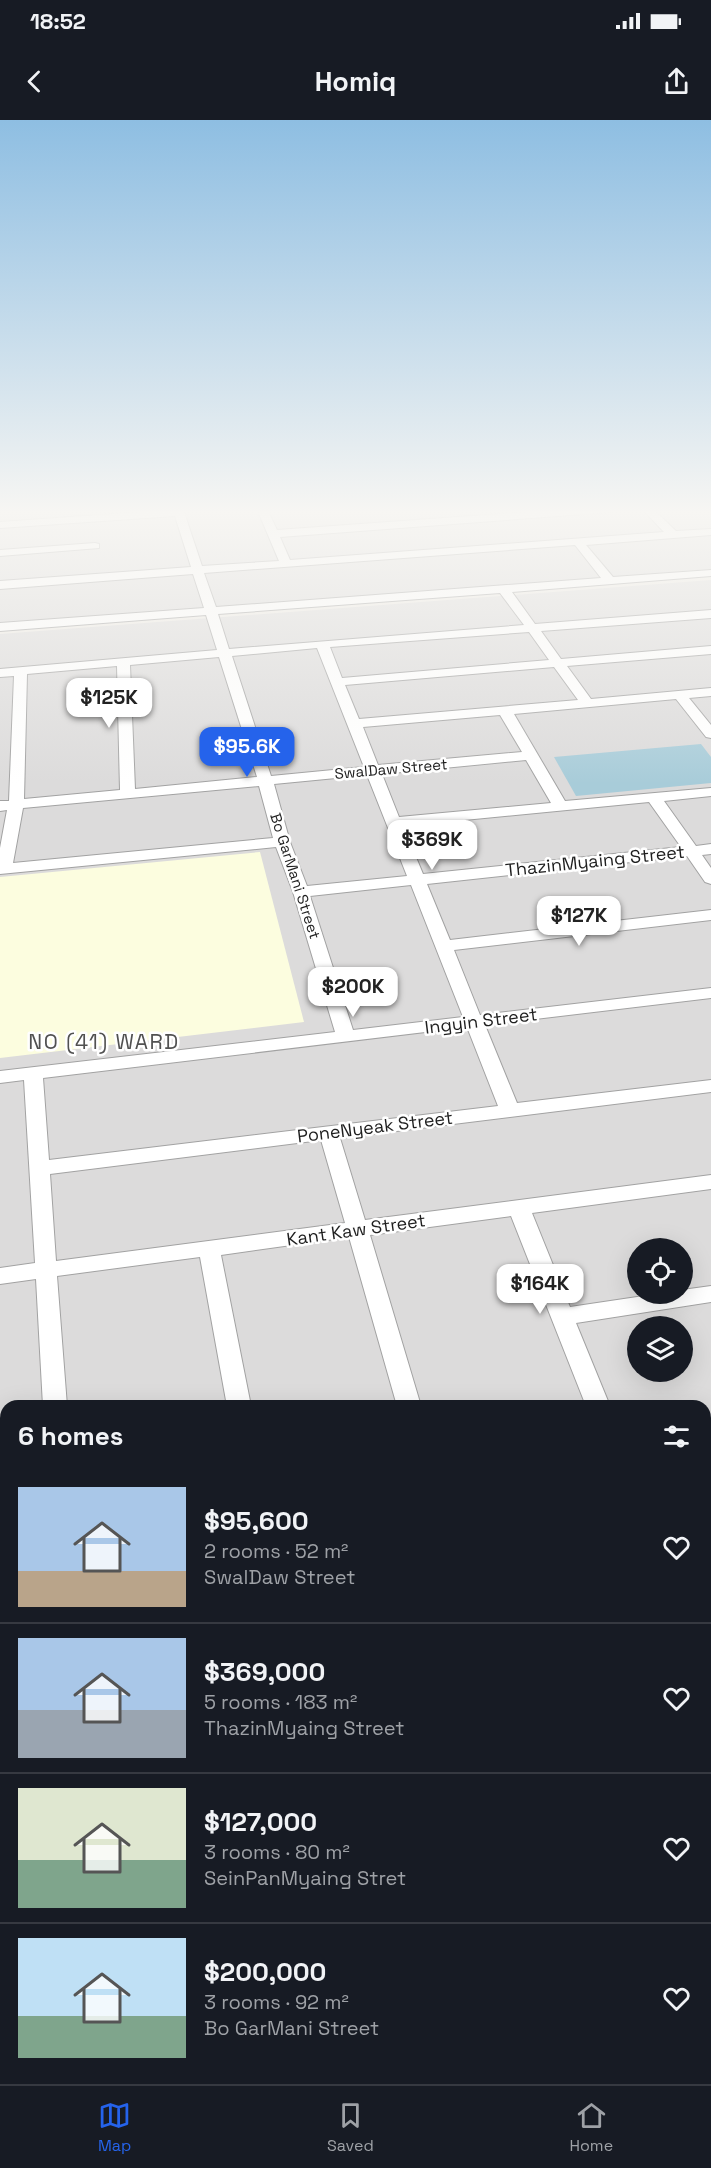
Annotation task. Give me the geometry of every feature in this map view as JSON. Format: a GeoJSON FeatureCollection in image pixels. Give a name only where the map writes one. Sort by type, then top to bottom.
{"type":"FeatureCollection","features":[{"type":"Feature","properties":{"kind":"street","name":"Bo GarMani Street"},"geometry":{"type":"LineString","coordinates":[[208,601],[265,780],[282,842],[301,892],[346,1037]]}},
{"type":"Feature","properties":{"kind":"street"},"geometry":{"type":"LineString","coordinates":[[0,627],[342,601]]}},
{"type":"Feature","properties":{"kind":"street"},"geometry":{"type":"LineString","coordinates":[[512,601],[587,703]]}},
{"type":"Feature","properties":{"kind":"street"},"geometry":{"type":"LineString","coordinates":[[0,673],[224,652],[711,614]]}},
{"type":"Feature","properties":{"kind":"street"},"geometry":{"type":"LineString","coordinates":[[322,644],[510,1111]]}},
{"type":"Feature","properties":{"kind":"street"},"geometry":{"type":"LineString","coordinates":[[337,681],[711,650]]}},
{"type":"Feature","properties":{"kind":"street"},"geometry":{"type":"LineString","coordinates":[[123,663],[128,794]]}},
{"type":"Feature","properties":{"kind":"street"},"geometry":{"type":"LineString","coordinates":[[21,671],[16,804],[2,869],[282,842]]}},
{"type":"Feature","properties":{"kind":"street"},"geometry":{"type":"LineString","coordinates":[[354,724],[711,692]]}},
{"type":"Feature","properties":{"kind":"street"},"geometry":{"type":"LineString","coordinates":[[680,695],[711,734]]}},
{"type":"Feature","properties":{"kind":"street"},"geometry":{"type":"LineString","coordinates":[[505,711],[561,807]]}},
{"type":"Feature","properties":{"kind":"street","name":"SwalDaw Street"},"geometry":{"type":"LineString","coordinates":[[0,806],[531,755]]}},
{"type":"Feature","properties":{"kind":"street"},"geometry":{"type":"LineString","coordinates":[[394,822],[711,792]]}},
{"type":"Feature","properties":{"kind":"street"},"geometry":{"type":"LineString","coordinates":[[654,798],[711,879]]}},
{"type":"Feature","properties":{"kind":"street","name":"ThazinMyaing Street"},"geometry":{"type":"LineString","coordinates":[[301,892],[711,849]]}},
{"type":"Feature","properties":{"kind":"street"},"geometry":{"type":"LineString","coordinates":[[444,946],[711,915]]}},
{"type":"Feature","properties":{"kind":"street","name":"Ingyin Street"},"geometry":{"type":"LineString","coordinates":[[0,1077],[711,993]]}},
{"type":"Feature","properties":{"kind":"street"},"geometry":{"type":"LineString","coordinates":[[33,1073],[56,1400]]}},
{"type":"Feature","properties":{"kind":"street","name":"PoneNyeak Street"},"geometry":{"type":"LineString","coordinates":[[40,1168],[711,1086]]}},
{"type":"Feature","properties":{"kind":"street"},"geometry":{"type":"LineString","coordinates":[[329,1133],[407,1400]]}},
{"type":"Feature","properties":{"kind":"street","name":"Kant Kaw Street"},"geometry":{"type":"LineString","coordinates":[[0,1276],[46,1268],[209,1250],[711,1182]]}},
{"type":"Feature","properties":{"kind":"street"},"geometry":{"type":"LineString","coordinates":[[519,1208],[596,1400]]}},
{"type":"Feature","properties":{"kind":"street"},"geometry":{"type":"LineString","coordinates":[[209,1250],[238,1400]]}},
{"type":"Feature","properties":{"kind":"street"},"geometry":{"type":"LineString","coordinates":[[562,1317],[711,1294]]}},
{"type":"Feature","properties":{"kind":"shaded area"},"geometry":{"type":"Polygon","coordinates":[[[0,601],[302,601],[0,624],[0,601]]]}},
{"type":"Feature","properties":{"kind":"shaded area"},"geometry":{"type":"Polygon","coordinates":[[[439,601],[711,601],[711,1400],[0,1400],[0,634],[439,601]]]}},
{"type":"Feature","properties":{"kind":"shaded area"},"geometry":{"type":"Polygon","coordinates":[[[260,852],[304,1022],[0,1058],[0,877],[260,852]]]}},
{"type":"Feature","properties":{"kind":"water"},"geometry":{"type":"Polygon","coordinates":[[[701,744],[711,757],[711,783],[576,796],[554,757],[701,744]]]}},
{"type":"Feature","properties":{"kind":"district","name":"NO (41) WARD"},"geometry":{"type":"Point","coordinates":[104,1042]}}]}
